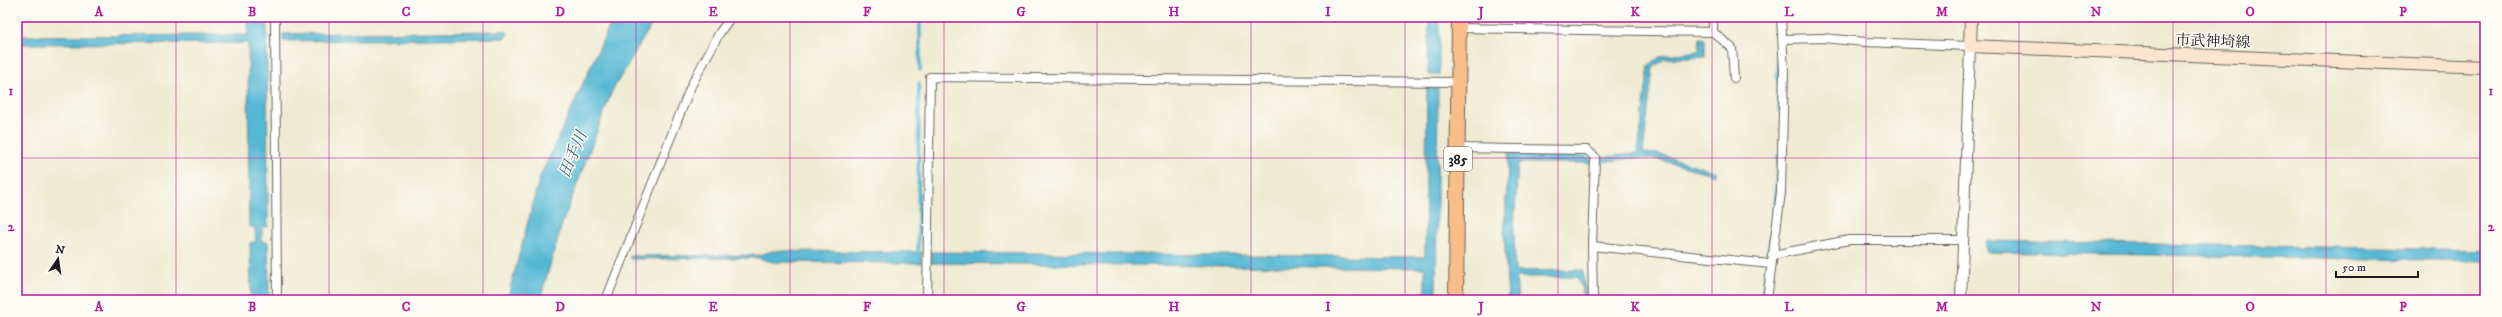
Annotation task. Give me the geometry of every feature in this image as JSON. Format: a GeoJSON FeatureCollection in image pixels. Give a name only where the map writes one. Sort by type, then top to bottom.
{"type":"FeatureCollection","features":[{"type":"Feature","properties":{"kind":"highway","name":"385"},"geometry":{"type":"LineString","coordinates":[[1456,300],[1459,23]]}},
{"type":"Feature","properties":{"kind":"main road"},"geometry":{"type":"LineString","coordinates":[[1970,46],[1971,17]]}},
{"type":"Feature","properties":{"kind":"main road","name":"市武神埼線"},"geometry":{"type":"LineString","coordinates":[[1970,46],[2485,67]]}},
{"type":"Feature","properties":{"kind":"street"},"geometry":{"type":"LineString","coordinates":[[275,17],[277,300]]}},
{"type":"Feature","properties":{"kind":"street"},"geometry":{"type":"LineString","coordinates":[[606,300],[691,86],[720,32],[731,17]]}},
{"type":"Feature","properties":{"kind":"street"},"geometry":{"type":"LineString","coordinates":[[1713,17],[1713,32]]}},
{"type":"Feature","properties":{"kind":"street"},"geometry":{"type":"LineString","coordinates":[[1767,300],[1766,263],[1772,255],[1781,192],[1783,40],[1781,17]]}},
{"type":"Feature","properties":{"kind":"street"},"geometry":{"type":"LineString","coordinates":[[1459,23],[1713,32],[1732,48],[1734,78]]}},
{"type":"Feature","properties":{"kind":"street"},"geometry":{"type":"LineString","coordinates":[[1783,40],[1823,38],[1865,42],[1970,46],[1961,300]]}},
{"type":"Feature","properties":{"kind":"street"},"geometry":{"type":"LineString","coordinates":[[927,300],[930,77],[1458,82]]}},
{"type":"Feature","properties":{"kind":"street"},"geometry":{"type":"LineString","coordinates":[[1458,148],[1587,150],[1594,161],[1592,246],[1593,300]]}},
{"type":"Feature","properties":{"kind":"street"},"geometry":{"type":"LineString","coordinates":[[1772,255],[1849,240],[1963,240]]}},
{"type":"Feature","properties":{"kind":"street"},"geometry":{"type":"LineString","coordinates":[[1592,246],[1766,263]]}},
{"type":"Feature","properties":{"kind":"water"},"geometry":{"type":"Polygon","coordinates":[[[248,17],[267,17],[268,227],[262,227],[262,242],[268,242],[269,300],[251,300],[250,243],[256,242],[255,227],[249,227],[248,43],[17,44],[17,36],[248,35],[248,17]]]}},
{"type":"Feature","properties":{"kind":"water","name":"田手川"},"geometry":{"type":"Polygon","coordinates":[[[656,17],[612,91],[562,224],[540,300],[507,300],[540,177],[613,18],[656,17]]]}},
{"type":"Feature","properties":{"kind":"water"},"geometry":{"type":"Polygon","coordinates":[[[1429,17],[1439,17],[1439,75],[1428,75],[1429,17]]]}},
{"type":"Feature","properties":{"kind":"water"},"geometry":{"type":"Polygon","coordinates":[[[506,31],[508,33],[505,38],[283,41],[283,34],[506,31]]]}},
{"type":"Feature","properties":{"kind":"water"},"geometry":{"type":"Polygon","coordinates":[[[1700,38],[1705,39],[1705,57],[1664,59],[1653,68],[1643,153],[1659,154],[1716,172],[1715,175],[1657,159],[1636,158],[1588,163],[1518,163],[1514,229],[1515,271],[1583,270],[1586,300],[1583,300],[1582,289],[1577,277],[1516,277],[1518,300],[1508,300],[1504,232],[1509,153],[1586,156],[1590,159],[1638,153],[1649,65],[1661,56],[1699,51],[1700,38]]]}},
{"type":"Feature","properties":{"kind":"water"},"geometry":{"type":"Polygon","coordinates":[[[1427,88],[1438,88],[1436,300],[1425,300],[1425,268],[931,263],[931,252],[1425,257],[1427,88]]]}},
{"type":"Feature","properties":{"kind":"water"},"geometry":{"type":"Polygon","coordinates":[[[1986,241],[2485,250],[2485,261],[1986,252],[1986,241]]]}},
{"type":"Feature","properties":{"kind":"water"},"geometry":{"type":"Polygon","coordinates":[[[773,251],[922,252],[921,263],[773,262],[759,258],[630,259],[630,256],[759,255],[773,251]]]}},
{"type":"Feature","properties":{"kind":"waterway"},"geometry":{"type":"LineString","coordinates":[[920,17],[920,70]]}},
{"type":"Feature","properties":{"kind":"waterway"},"geometry":{"type":"LineString","coordinates":[[1776,17],[1779,110]]}},
{"type":"Feature","properties":{"kind":"waterway"},"geometry":{"type":"LineString","coordinates":[[918,256],[919,83]]}},
{"type":"Feature","properties":{"kind":"waterway"},"geometry":{"type":"LineString","coordinates":[[1762,300],[1776,196],[1778,156]]}}]}
